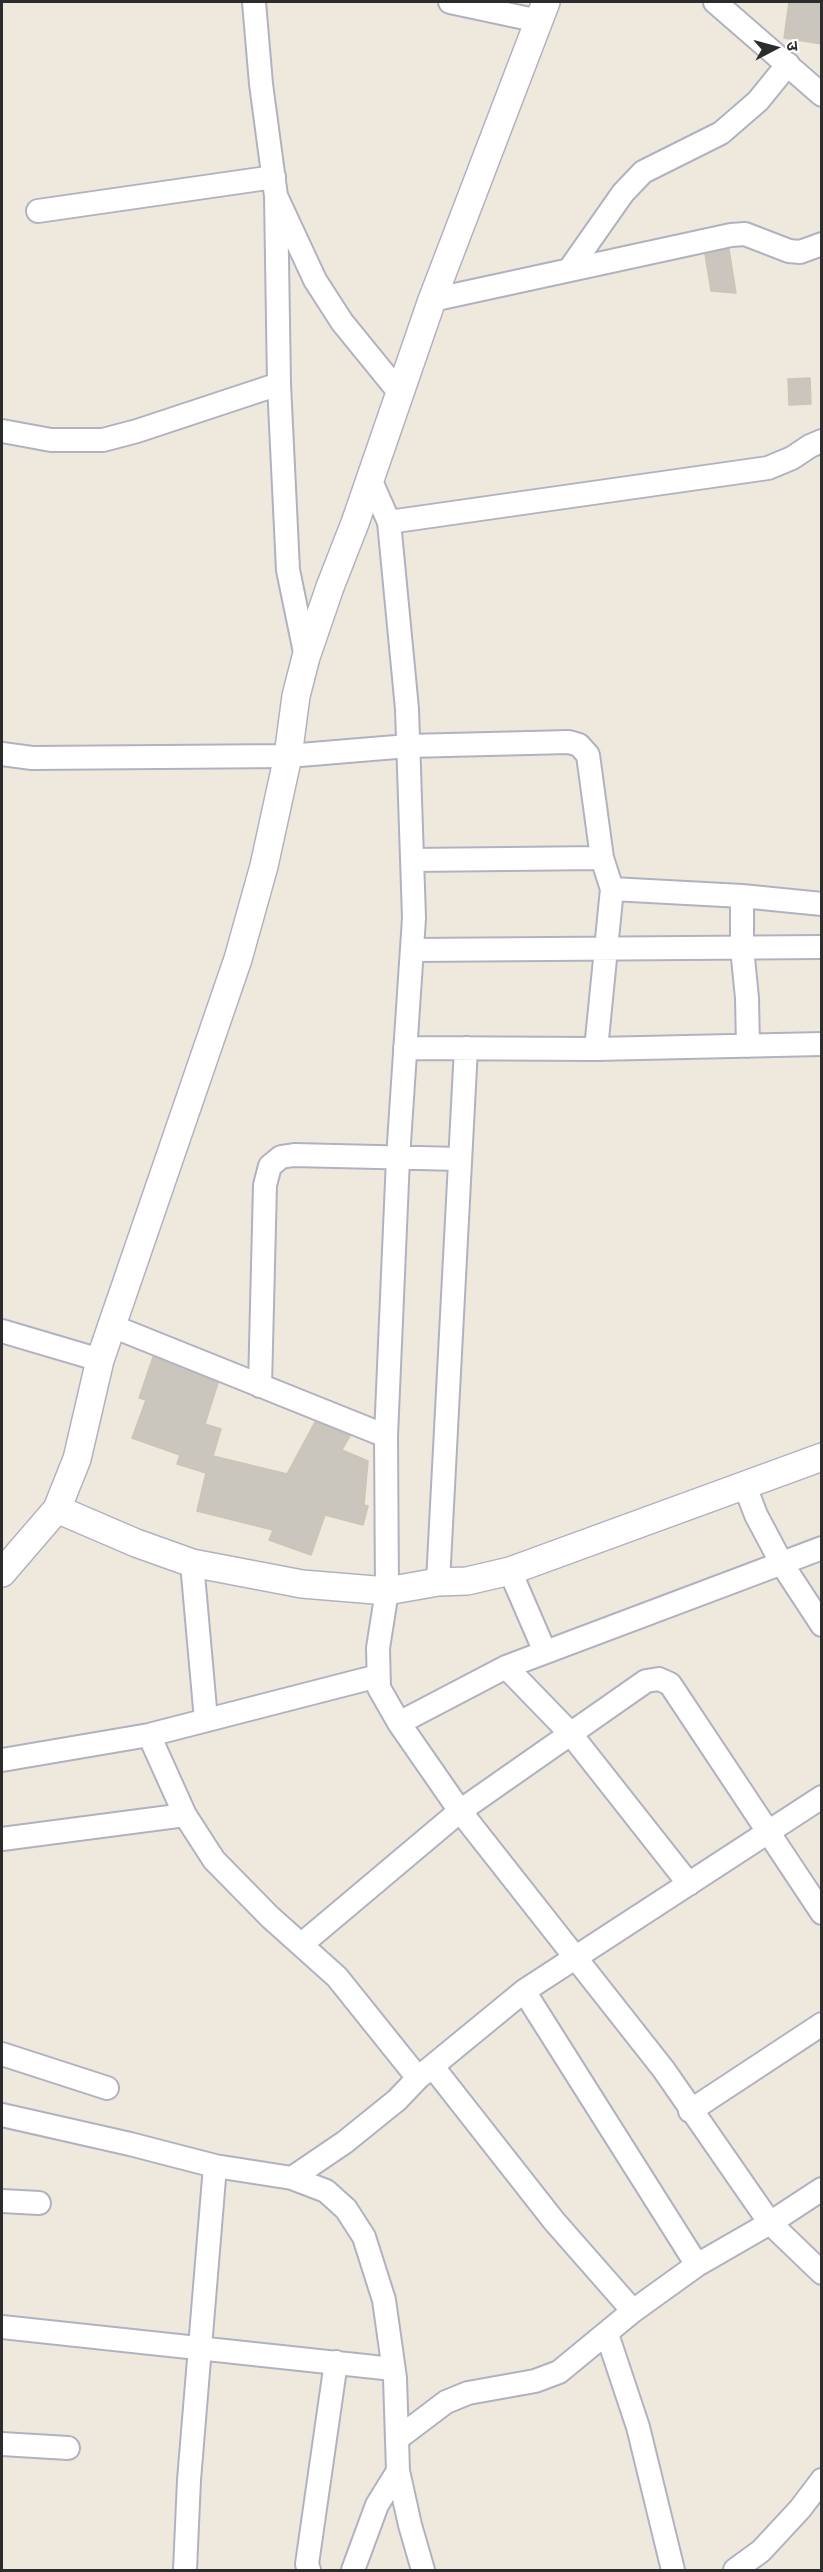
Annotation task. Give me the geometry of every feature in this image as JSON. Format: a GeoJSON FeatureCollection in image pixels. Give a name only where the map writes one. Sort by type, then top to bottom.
{"type":"FeatureCollection","features":[{"type":"Feature","properties":{"kind":"street"},"geometry":{"type":"LineString","coordinates":[[254,2],[261,84],[275,186],[279,384],[288,570],[306,657]]}},
{"type":"Feature","properties":{"kind":"street"},"geometry":{"type":"LineString","coordinates":[[2,1574],[57,1509],[77,1459],[100,1360],[238,959],[264,866],[288,756],[296,696],[306,657],[432,300],[543,11],[450,2]]}},
{"type":"Feature","properties":{"kind":"street"},"geometry":{"type":"LineString","coordinates":[[715,2],[822,95]]}},
{"type":"Feature","properties":{"kind":"street"},"geometry":{"type":"LineString","coordinates":[[569,270],[623,193],[643,172],[721,133],[758,101],[788,64]]}},
{"type":"Feature","properties":{"kind":"street"},"geometry":{"type":"LineString","coordinates":[[38,211],[275,186]]}},
{"type":"Feature","properties":{"kind":"street"},"geometry":{"type":"LineString","coordinates":[[275,186],[315,280],[342,322],[399,392]]}},
{"type":"Feature","properties":{"kind":"street"},"geometry":{"type":"LineString","coordinates":[[432,300],[731,235],[745,234],[789,251],[800,252],[822,244]]}},
{"type":"Feature","properties":{"kind":"street"},"geometry":{"type":"LineString","coordinates":[[2,431],[51,440],[103,440],[279,384]]}},
{"type":"Feature","properties":{"kind":"street"},"geometry":{"type":"LineString","coordinates":[[389,522],[768,468],[822,441]]}},
{"type":"Feature","properties":{"kind":"street"},"geometry":{"type":"LineString","coordinates":[[370,479],[389,522],[407,709],[414,918],[398,1158],[386,1436],[387,1591],[378,1648],[379,1688],[399,1723],[460,1811],[664,2070],[690,2111],[770,2223],[822,2273]]}},
{"type":"Feature","properties":{"kind":"street"},"geometry":{"type":"LineString","coordinates":[[2,754],[32,758],[288,756],[408,746],[569,742],[579,745],[588,755],[602,858],[612,889],[596,1049]]}},
{"type":"Feature","properties":{"kind":"street"},"geometry":{"type":"LineString","coordinates":[[412,860],[602,858]]}},
{"type":"Feature","properties":{"kind":"street"},"geometry":{"type":"LineString","coordinates":[[612,889],[742,896],[822,904]]}},
{"type":"Feature","properties":{"kind":"street"},"geometry":{"type":"LineString","coordinates":[[742,896],[742,948],[747,998],[748,1046]]}},
{"type":"Feature","properties":{"kind":"street"},"geometry":{"type":"LineString","coordinates":[[412,950],[822,947]]}},
{"type":"Feature","properties":{"kind":"street"},"geometry":{"type":"LineString","coordinates":[[405,1048],[596,1049],[822,1044]]}},
{"type":"Feature","properties":{"kind":"street"},"geometry":{"type":"LineString","coordinates":[[438,1582],[466,1048]]}},
{"type":"Feature","properties":{"kind":"street"},"geometry":{"type":"LineString","coordinates":[[261,1386],[265,1185],[270,1166],[281,1157],[294,1155],[460,1159]]}},
{"type":"Feature","properties":{"kind":"street"},"geometry":{"type":"LineString","coordinates":[[112,1326],[386,1436]]}},
{"type":"Feature","properties":{"kind":"street"},"geometry":{"type":"LineString","coordinates":[[2,1331],[100,1360]]}},
{"type":"Feature","properties":{"kind":"street"},"geometry":{"type":"LineString","coordinates":[[57,1509],[136,1543],[192,1563],[302,1584],[387,1591],[438,1582],[467,1581],[510,1571],[822,1457]]}},
{"type":"Feature","properties":{"kind":"street"},"geometry":{"type":"LineString","coordinates":[[745,1486],[756,1515],[782,1564],[822,1625]]}},
{"type":"Feature","properties":{"kind":"street"},"geometry":{"type":"LineString","coordinates":[[399,1723],[506,1667],[822,1548]]}},
{"type":"Feature","properties":{"kind":"street"},"geometry":{"type":"LineString","coordinates":[[192,1563],[206,1720]]}},
{"type":"Feature","properties":{"kind":"street"},"geometry":{"type":"LineString","coordinates":[[510,1571],[544,1652]]}},
{"type":"Feature","properties":{"kind":"street"},"geometry":{"type":"LineString","coordinates":[[506,1667],[570,1733],[689,1884]]}},
{"type":"Feature","properties":{"kind":"street"},"geometry":{"type":"LineString","coordinates":[[2,1760],[149,1735],[378,1676]]}},
{"type":"Feature","properties":{"kind":"street"},"geometry":{"type":"LineString","coordinates":[[302,1944],[460,1811],[646,1681],[659,1678],[670,1684],[822,1913]]}},
{"type":"Feature","properties":{"kind":"street"},"geometry":{"type":"LineString","coordinates":[[149,1735],[185,1815],[214,1860],[270,1917],[337,1977],[425,2072],[633,2311]]}},
{"type":"Feature","properties":{"kind":"street"},"geometry":{"type":"LineString","coordinates":[[292,2178],[345,2142],[397,2100],[425,2072],[524,1991],[822,1797]]}},
{"type":"Feature","properties":{"kind":"street"},"geometry":{"type":"LineString","coordinates":[[2,1839],[185,1815]]}},
{"type":"Feature","properties":{"kind":"street"},"geometry":{"type":"LineString","coordinates":[[524,1991],[697,2265]]}},
{"type":"Feature","properties":{"kind":"street"},"geometry":{"type":"LineString","coordinates":[[690,2111],[822,2024]]}},
{"type":"Feature","properties":{"kind":"street"},"geometry":{"type":"LineString","coordinates":[[2,2054],[106,2088]]}},
{"type":"Feature","properties":{"kind":"street"},"geometry":{"type":"LineString","coordinates":[[2,2115],[214,2166],[292,2178],[326,2191],[346,2209],[364,2237],[384,2300],[393,2369],[398,2471],[423,2571]]}},
{"type":"Feature","properties":{"kind":"street"},"geometry":{"type":"LineString","coordinates":[[186,2571],[189,2480],[214,2166]]}},
{"type":"Feature","properties":{"kind":"street"},"geometry":{"type":"LineString","coordinates":[[397,2439],[446,2402],[468,2393],[535,2381],[558,2372],[633,2311],[697,2265],[770,2223],[822,2189]]}},
{"type":"Feature","properties":{"kind":"street"},"geometry":{"type":"LineString","coordinates":[[2,2201],[39,2203]]}},
{"type":"Feature","properties":{"kind":"street"},"geometry":{"type":"LineString","coordinates":[[2,2327],[393,2369]]}},
{"type":"Feature","properties":{"kind":"street"},"geometry":{"type":"LineString","coordinates":[[606,2334],[638,2427],[673,2571]]}},
{"type":"Feature","properties":{"kind":"street"},"geometry":{"type":"LineString","coordinates":[[309,2571],[307,2564],[336,2362]]}},
{"type":"Feature","properties":{"kind":"street"},"geometry":{"type":"LineString","coordinates":[[2,2444],[68,2448]]}},
{"type":"Feature","properties":{"kind":"street"},"geometry":{"type":"LineString","coordinates":[[353,2571],[377,2505],[398,2471]]}},
{"type":"Feature","properties":{"kind":"street"},"geometry":{"type":"LineString","coordinates":[[735,2571],[761,2551],[800,2509],[822,2480]]}},
{"type":"Feature","properties":{"kind":"building"},"geometry":{"type":"Polygon","coordinates":[[[789,2],[822,2],[822,44],[784,38],[789,2]]]}},
{"type":"Feature","properties":{"kind":"building"},"geometry":{"type":"Polygon","coordinates":[[[729,249],[736,293],[711,291],[705,254],[729,249]]]}},
{"type":"Feature","properties":{"kind":"building"},"geometry":{"type":"Polygon","coordinates":[[[810,378],[811,404],[789,405],[788,379],[810,378]]]}},
{"type":"Feature","properties":{"kind":"building"},"geometry":{"type":"Polygon","coordinates":[[[153,1357],[218,1383],[205,1424],[221,1429],[213,1456],[287,1474],[315,1422],[350,1436],[342,1450],[368,1461],[364,1505],[368,1506],[363,1525],[325,1515],[311,1555],[269,1540],[273,1530],[197,1511],[206,1473],[177,1464],[180,1455],[132,1438],[146,1400],[139,1398],[153,1357]]]}}]}
